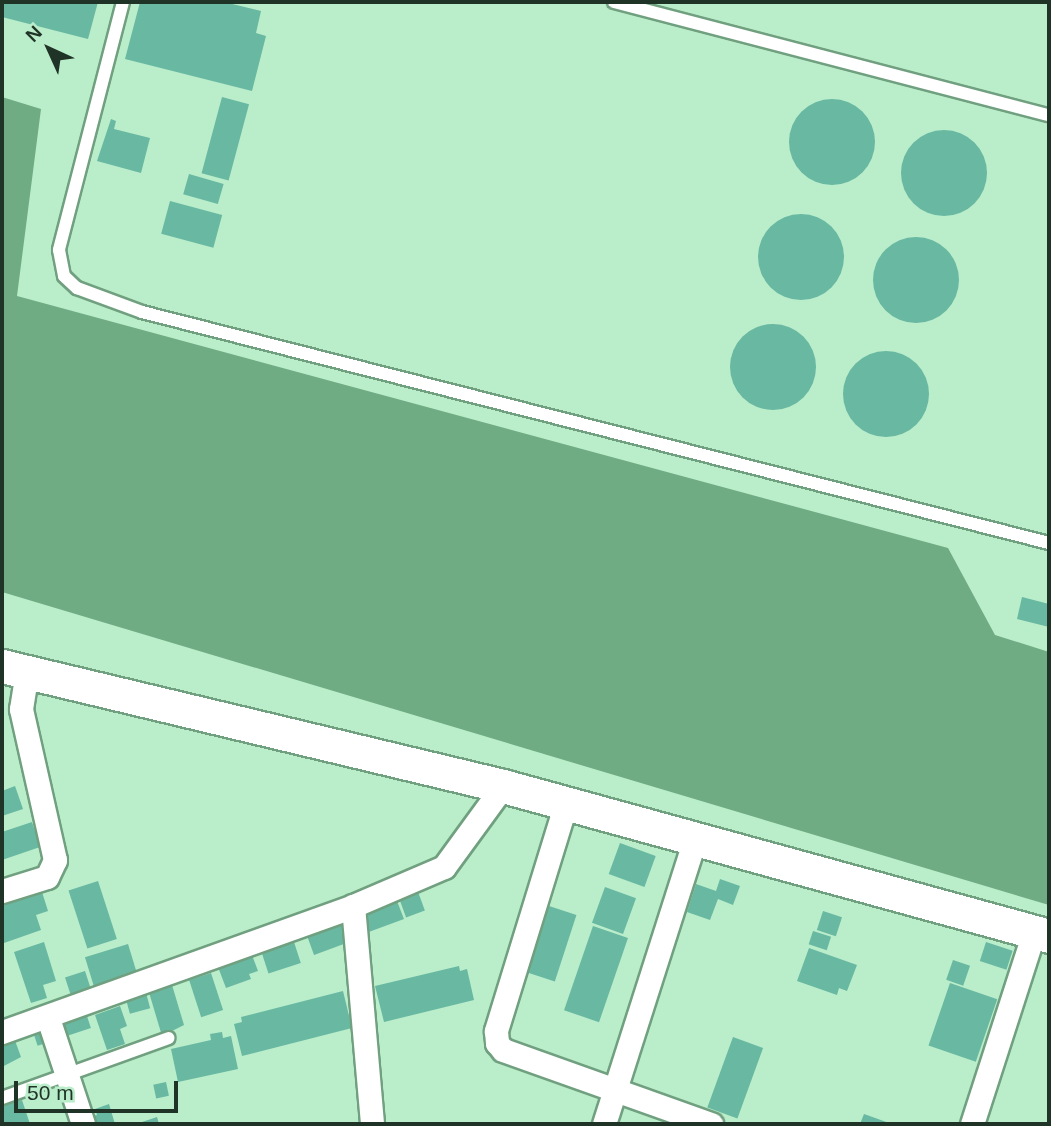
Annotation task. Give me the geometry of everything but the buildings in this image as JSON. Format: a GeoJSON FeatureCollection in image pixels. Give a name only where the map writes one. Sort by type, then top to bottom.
{"type":"FeatureCollection","features":[{"type":"Feature","properties":{"kind":"street"},"geometry":{"type":"LineString","coordinates":[[2,891],[47,877],[55,860],[14,669],[503,786],[1042,934],[972,1124]]}},
{"type":"Feature","properties":{"kind":"street"},"geometry":{"type":"LineString","coordinates":[[2,1032],[48,1018],[354,906],[444,867],[503,786]]}},
{"type":"Feature","properties":{"kind":"street"},"geometry":{"type":"LineString","coordinates":[[566,803],[496,1031],[496,1042],[503,1050],[711,1124]]}},
{"type":"Feature","properties":{"kind":"street"},"geometry":{"type":"LineString","coordinates":[[604,1124],[695,839]]}},
{"type":"Feature","properties":{"kind":"street"},"geometry":{"type":"LineString","coordinates":[[354,906],[372,1124]]}},
{"type":"Feature","properties":{"kind":"street"},"geometry":{"type":"LineString","coordinates":[[48,1018],[83,1124]]}},
{"type":"Feature","properties":{"kind":"lane"},"geometry":{"type":"LineString","coordinates":[[123,2],[60,250],[64,276],[77,288],[142,312],[1049,543]]}},
{"type":"Feature","properties":{"kind":"lane"},"geometry":{"type":"LineString","coordinates":[[614,2],[1049,115]]}},
{"type":"Feature","properties":{"kind":"lane"},"geometry":{"type":"LineString","coordinates":[[2,1098],[169,1038]]}},
{"type":"Feature","properties":{"kind":"green space"},"geometry":{"type":"Polygon","coordinates":[[[2,97],[41,109],[17,296],[948,548],[995,635],[1049,652],[1049,905],[2,592],[2,97]]]}}]}
